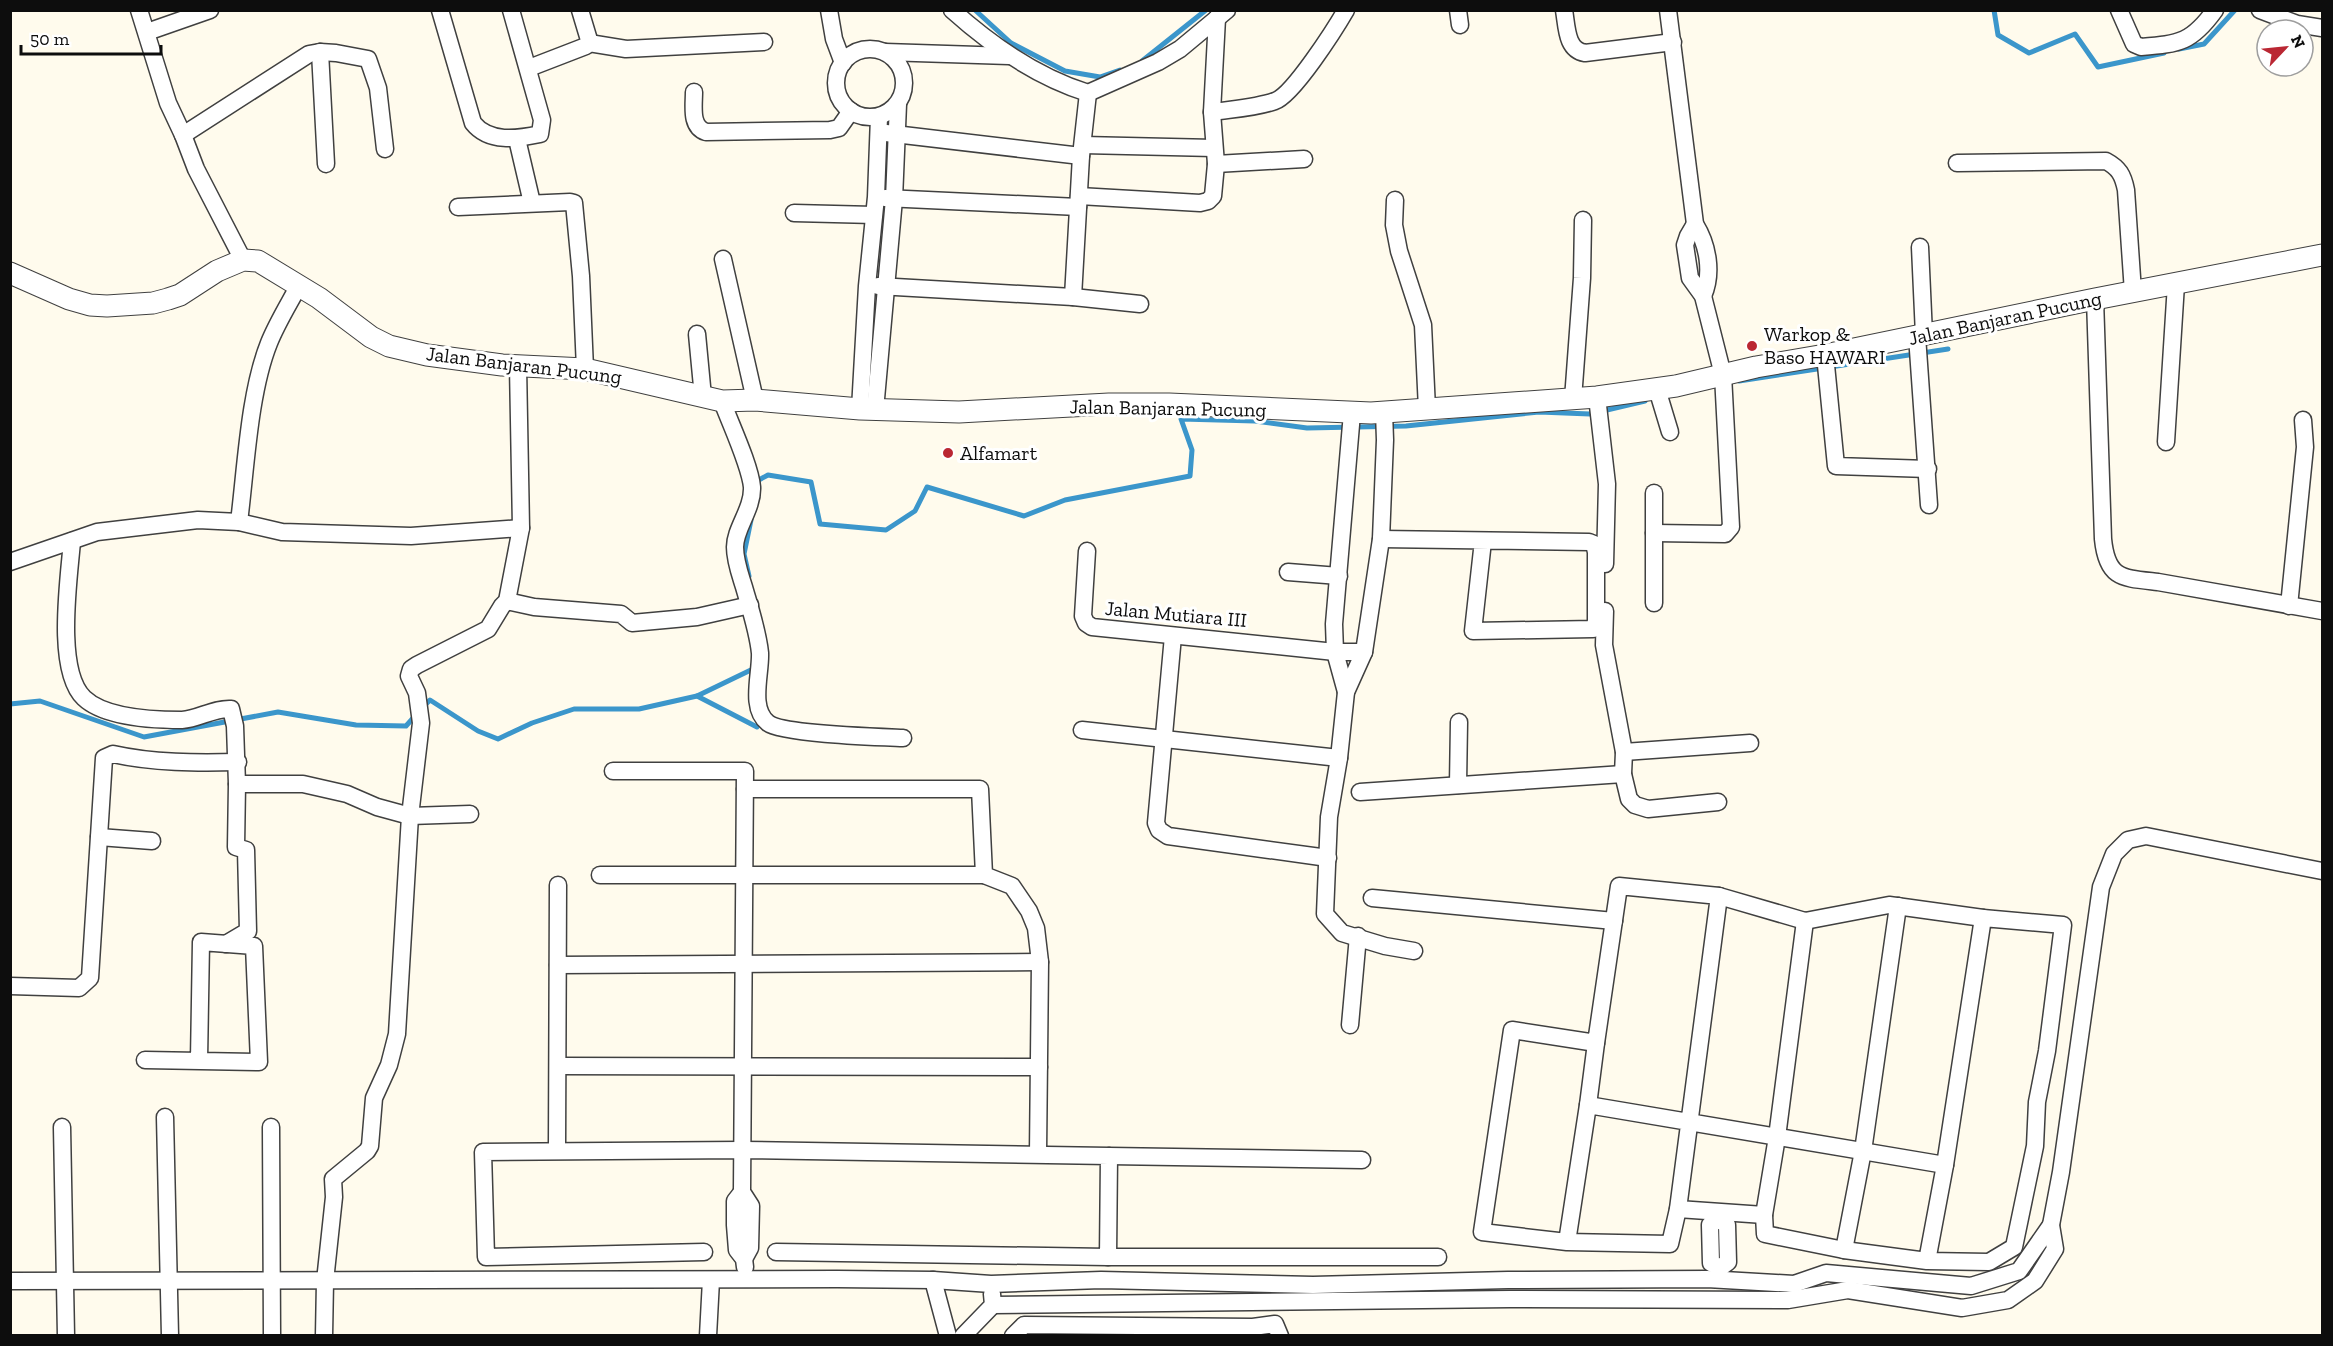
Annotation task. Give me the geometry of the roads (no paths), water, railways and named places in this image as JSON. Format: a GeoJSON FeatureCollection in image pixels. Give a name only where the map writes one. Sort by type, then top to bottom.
{"type":"FeatureCollection","features":[{"type":"Feature","properties":{"kind":"street"},"geometry":{"type":"LineString","coordinates":[[10,273],[69,299],[90,305],[107,306],[153,303],[180,295],[217,271],[243,260],[196,170],[168,103],[139,10]]}},
{"type":"Feature","properties":{"kind":"street"},"geometry":{"type":"LineString","coordinates":[[147,32],[210,10]]}},
{"type":"Feature","properties":{"kind":"street"},"geometry":{"type":"LineString","coordinates":[[440,10],[472,123],[480,132],[488,135],[518,139],[540,134],[542,120],[511,10]]}},
{"type":"Feature","properties":{"kind":"street"},"geometry":{"type":"LineString","coordinates":[[580,10],[589,43]]}},
{"type":"Feature","properties":{"kind":"street"},"geometry":{"type":"LineString","coordinates":[[829,10],[834,39],[843,63]]}},
{"type":"Feature","properties":{"kind":"street"},"geometry":{"type":"LineString","coordinates":[[952,10],[985,40],[1010,56],[1058,84],[1088,93],[1158,62],[1180,49],[1222,14]]}},
{"type":"Feature","properties":{"kind":"street"},"geometry":{"type":"LineString","coordinates":[[1212,112],[1277,101],[1287,93],[1333,32],[1346,10]]}},
{"type":"Feature","properties":{"kind":"street"},"geometry":{"type":"LineString","coordinates":[[1564,10],[1570,45],[1577,52],[1585,53],[1673,42]]}},
{"type":"Feature","properties":{"kind":"street"},"geometry":{"type":"LineString","coordinates":[[1654,533],[1725,534],[1731,528],[1723,383],[1703,296],[1709,277],[1703,236],[1695,224],[1668,10]]}},
{"type":"Feature","properties":{"kind":"street"},"geometry":{"type":"LineString","coordinates":[[2119,10],[2134,44],[2141,47],[2189,39],[2216,10]]}},
{"type":"Feature","properties":{"kind":"street"},"geometry":{"type":"LineString","coordinates":[[2260,10],[2297,24],[2322,28]]}},
{"type":"Feature","properties":{"kind":"street"},"geometry":{"type":"LineString","coordinates":[[876,197],[1079,202],[1200,203],[1208,201],[1213,196],[1215,156],[1212,112],[1222,14]]}},
{"type":"Feature","properties":{"kind":"street"},"geometry":{"type":"LineString","coordinates":[[528,68],[589,43],[626,49],[764,42]]}},
{"type":"Feature","properties":{"kind":"street"},"geometry":{"type":"LineString","coordinates":[[1010,56],[862,50],[851,55],[843,63],[836,83],[838,94],[843,104],[851,111],[885,128],[1082,150],[1304,159]]}},
{"type":"Feature","properties":{"kind":"street"},"geometry":{"type":"LineString","coordinates":[[183,135],[302,58],[320,52],[368,58],[378,88],[385,149]]}},
{"type":"Feature","properties":{"kind":"street"},"geometry":{"type":"LineString","coordinates":[[320,52],[326,164]]}},
{"type":"Feature","properties":{"kind":"street"},"geometry":{"type":"LineString","coordinates":[[867,409],[867,286],[876,197],[885,128],[904,87],[902,69],[895,59],[885,52]]}},
{"type":"Feature","properties":{"kind":"street"},"geometry":{"type":"LineString","coordinates":[[694,92],[695,124],[699,130],[706,132],[830,130],[839,128],[851,111]]}},
{"type":"Feature","properties":{"kind":"street"},"geometry":{"type":"LineString","coordinates":[[1073,297],[1082,150],[1088,93]]}},
{"type":"Feature","properties":{"kind":"street"},"geometry":{"type":"LineString","coordinates":[[867,409],[887,287],[894,199],[885,128]]}},
{"type":"Feature","properties":{"kind":"street"},"geometry":{"type":"LineString","coordinates":[[518,139],[532,203]]}},
{"type":"Feature","properties":{"kind":"street"},"geometry":{"type":"LineString","coordinates":[[1957,163],[2106,161],[2116,166],[2123,176],[2126,190],[2133,292]]}},
{"type":"Feature","properties":{"kind":"street"},"geometry":{"type":"LineString","coordinates":[[1395,200],[1394,225],[1399,251],[1423,325],[1427,409]]}},
{"type":"Feature","properties":{"kind":"street"},"geometry":{"type":"LineString","coordinates":[[458,207],[570,202],[575,207],[585,369]]}},
{"type":"Feature","properties":{"kind":"street"},"geometry":{"type":"LineString","coordinates":[[794,213],[874,215]]}},
{"type":"Feature","properties":{"kind":"street"},"geometry":{"type":"LineString","coordinates":[[1573,399],[1582,278],[1583,220]]}},
{"type":"Feature","properties":{"kind":"street"},"geometry":{"type":"LineString","coordinates":[[1920,247],[1920,345],[1929,504]]}},
{"type":"Feature","properties":{"kind":"street","name":"Jalan Banjaran Pucung"},"geometry":{"type":"LineString","coordinates":[[243,260],[258,261],[299,285],[371,337],[389,345],[427,355],[518,366],[585,369],[713,399],[867,409],[959,412],[1108,404],[1169,404],[1353,417],[1427,409],[1573,399],[1598,407],[1723,383],[1755,367],[1827,367],[2094,299],[2322,255]]}},
{"type":"Feature","properties":{"kind":"street"},"geometry":{"type":"LineString","coordinates":[[723,259],[755,400]]}},
{"type":"Feature","properties":{"kind":"street"},"geometry":{"type":"LineString","coordinates":[[2166,442],[2176,284]]}},
{"type":"Feature","properties":{"kind":"street"},"geometry":{"type":"LineString","coordinates":[[239,522],[256,392],[262,366],[269,343],[299,285]]}},
{"type":"Feature","properties":{"kind":"street"},"geometry":{"type":"LineString","coordinates":[[867,286],[1073,297],[1140,304]]}},
{"type":"Feature","properties":{"kind":"street"},"geometry":{"type":"LineString","coordinates":[[2094,299],[2103,539],[2104,555],[2109,563],[2120,577],[2322,611]]}},
{"type":"Feature","properties":{"kind":"street"},"geometry":{"type":"LineString","coordinates":[[697,334],[713,399],[742,454],[752,487],[748,511],[735,545],[736,561],[750,605],[760,653],[758,679],[761,716],[770,725],[795,730],[903,738]]}},
{"type":"Feature","properties":{"kind":"street"},"geometry":{"type":"LineString","coordinates":[[324,1335],[325,1281],[333,1179],[370,1146],[374,1098],[389,1065],[397,1034],[410,816],[421,723],[417,693],[409,676],[417,665],[488,629],[507,601],[521,528],[518,366]]}},
{"type":"Feature","properties":{"kind":"street"},"geometry":{"type":"LineString","coordinates":[[1827,367],[1836,466],[1928,469]]}},
{"type":"Feature","properties":{"kind":"street"},"geometry":{"type":"LineString","coordinates":[[1659,396],[1670,432]]}},
{"type":"Feature","properties":{"kind":"street"},"geometry":{"type":"LineString","coordinates":[[1598,407],[1607,484],[1604,645],[1624,752],[1623,774],[1629,798],[1635,805],[1648,809],[1718,802]]}},
{"type":"Feature","properties":{"kind":"street"},"geometry":{"type":"LineString","coordinates":[[1384,415],[1381,539],[1364,652],[1346,692],[1339,758],[1329,817],[1325,914],[1342,933],[1385,946],[1414,951]]}},
{"type":"Feature","properties":{"kind":"street"},"geometry":{"type":"LineString","coordinates":[[1346,692],[1335,652],[1334,624],[1353,417]]}},
{"type":"Feature","properties":{"kind":"street"},"geometry":{"type":"LineString","coordinates":[[2289,606],[2305,447],[2303,420]]}},
{"type":"Feature","properties":{"kind":"street"},"geometry":{"type":"LineString","coordinates":[[1654,494],[1654,603]]}},
{"type":"Feature","properties":{"kind":"street"},"geometry":{"type":"LineString","coordinates":[[10,562],[97,532],[198,520],[239,522],[282,532],[411,536],[521,528]]}},
{"type":"Feature","properties":{"kind":"street"},"geometry":{"type":"LineString","coordinates":[[1381,539],[1589,542],[1594,544],[1596,622],[1593,629],[1473,631],[1482,541]]}},
{"type":"Feature","properties":{"kind":"street"},"geometry":{"type":"LineString","coordinates":[[72,541],[65,627],[71,675],[84,698],[103,708],[137,719],[185,720],[212,711],[231,710],[235,726],[238,762],[236,847],[246,850],[248,931],[226,944]]}},
{"type":"Feature","properties":{"kind":"street","name":"Jalan Mutiara III"},"geometry":{"type":"LineString","coordinates":[[1087,551],[1083,616],[1086,623],[1092,627],[1335,652],[1364,652]]}},
{"type":"Feature","properties":{"kind":"street"},"geometry":{"type":"LineString","coordinates":[[1288,572],[1339,576]]}},
{"type":"Feature","properties":{"kind":"street"},"geometry":{"type":"LineString","coordinates":[[507,601],[534,607],[621,614],[632,623],[697,617],[750,605]]}},
{"type":"Feature","properties":{"kind":"street"},"geometry":{"type":"LineString","coordinates":[[1173,636],[1162,739],[1156,823],[1159,830],[1168,836],[1328,858]]}},
{"type":"Feature","properties":{"kind":"street"},"geometry":{"type":"LineString","coordinates":[[1458,785],[1459,722]]}},
{"type":"Feature","properties":{"kind":"street"},"geometry":{"type":"LineString","coordinates":[[1082,730],[1339,758]]}},
{"type":"Feature","properties":{"kind":"street"},"geometry":{"type":"LineString","coordinates":[[1624,752],[1749,743]]}},
{"type":"Feature","properties":{"kind":"street"},"geometry":{"type":"LineString","coordinates":[[10,986],[79,988],[88,983],[104,763],[108,755],[196,763],[238,762]]}},
{"type":"Feature","properties":{"kind":"street"},"geometry":{"type":"LineString","coordinates":[[613,771],[745,771],[742,1192],[735,1201],[735,1225],[737,1250],[744,1259],[747,1281]]}},
{"type":"Feature","properties":{"kind":"street"},"geometry":{"type":"LineString","coordinates":[[1360,792],[1623,774]]}},
{"type":"Feature","properties":{"kind":"street"},"geometry":{"type":"LineString","coordinates":[[237,784],[303,784],[347,794],[377,807],[410,816],[470,814]]}},
{"type":"Feature","properties":{"kind":"street"},"geometry":{"type":"LineString","coordinates":[[745,789],[980,789],[984,874]]}},
{"type":"Feature","properties":{"kind":"street"},"geometry":{"type":"LineString","coordinates":[[963,1335],[993,1305],[1510,1299],[1788,1300],[1848,1290],[1962,1308],[2008,1300],[2035,1281],[2055,1250],[2051,1225],[2061,1172],[2102,887],[2115,854],[2128,840],[2146,836],[2322,871]]}},
{"type":"Feature","properties":{"kind":"street"},"geometry":{"type":"LineString","coordinates":[[99,837],[152,841]]}},
{"type":"Feature","properties":{"kind":"street"},"geometry":{"type":"LineString","coordinates":[[600,875],[984,874],[1012,886],[1029,911],[1036,928],[1040,962],[1038,1154]]}},
{"type":"Feature","properties":{"kind":"street"},"geometry":{"type":"LineString","coordinates":[[557,1150],[558,885]]}},
{"type":"Feature","properties":{"kind":"street"},"geometry":{"type":"LineString","coordinates":[[1567,1242],[1619,886],[1719,896],[1805,921],[1889,905],[1983,918],[2063,925],[2047,1051],[2037,1102],[2035,1146],[2014,1247],[1989,1262],[1927,1261],[1844,1250],[1765,1234],[1764,1215],[1777,1137],[1805,921]]}},
{"type":"Feature","properties":{"kind":"street"},"geometry":{"type":"LineString","coordinates":[[1596,1042],[1512,1030],[1482,1232],[1567,1242],[1670,1244],[1678,1209],[1719,896]]}},
{"type":"Feature","properties":{"kind":"street"},"geometry":{"type":"LineString","coordinates":[[1372,898],[1614,921]]}},
{"type":"Feature","properties":{"kind":"street"},"geometry":{"type":"LineString","coordinates":[[1844,1250],[1863,1151],[1898,906]]}},
{"type":"Feature","properties":{"kind":"street"},"geometry":{"type":"LineString","coordinates":[[1927,1261],[1945,1165],[1983,918]]}},
{"type":"Feature","properties":{"kind":"street"},"geometry":{"type":"LineString","coordinates":[[1350,1025],[1358,936]]}},
{"type":"Feature","properties":{"kind":"street"},"geometry":{"type":"LineString","coordinates":[[145,1060],[259,1062],[254,946],[201,942],[199,1060]]}},
{"type":"Feature","properties":{"kind":"street"},"geometry":{"type":"LineString","coordinates":[[558,965],[1040,962]]}},
{"type":"Feature","properties":{"kind":"street"},"geometry":{"type":"LineString","coordinates":[[558,1066],[1040,1067]]}},
{"type":"Feature","properties":{"kind":"street"},"geometry":{"type":"LineString","coordinates":[[1588,1105],[1945,1165]]}},
{"type":"Feature","properties":{"kind":"street"},"geometry":{"type":"LineString","coordinates":[[165,1117],[170,1335]]}},
{"type":"Feature","properties":{"kind":"street"},"geometry":{"type":"LineString","coordinates":[[62,1127],[66,1335]]}},
{"type":"Feature","properties":{"kind":"street"},"geometry":{"type":"LineString","coordinates":[[271,1128],[272,1335]]}},
{"type":"Feature","properties":{"kind":"street"},"geometry":{"type":"LineString","coordinates":[[704,1252],[486,1257],[483,1152],[742,1150],[1362,1160]]}},
{"type":"Feature","properties":{"kind":"street"},"geometry":{"type":"LineString","coordinates":[[1108,1257],[1109,1156]]}},
{"type":"Feature","properties":{"kind":"street"},"geometry":{"type":"LineString","coordinates":[[1678,1209],[1717,1215],[1764,1215]]}},
{"type":"Feature","properties":{"kind":"street"},"geometry":{"type":"LineString","coordinates":[[1717,1215],[1727,1225],[1728,1242],[1728,1262],[1720,1274]]}},
{"type":"Feature","properties":{"kind":"street"},"geometry":{"type":"LineString","coordinates":[[10,1281],[933,1280],[991,1284],[1101,1280],[1313,1285],[1720,1274],[1794,1284],[1826,1273],[1971,1286],[2019,1271],[2051,1225]]}},
{"type":"Feature","properties":{"kind":"street"},"geometry":{"type":"LineString","coordinates":[[776,1252],[1108,1257],[1438,1257]]}},
{"type":"Feature","properties":{"kind":"street"},"geometry":{"type":"LineString","coordinates":[[708,1335],[711,1280]]}},
{"type":"Feature","properties":{"kind":"street"},"geometry":{"type":"LineString","coordinates":[[933,1280],[948,1335]]}},
{"type":"Feature","properties":{"kind":"street"},"geometry":{"type":"LineString","coordinates":[[1508,1280],[1510,1299]]}},
{"type":"Feature","properties":{"kind":"street"},"geometry":{"type":"LineString","coordinates":[[991,1284],[993,1305]]}},
{"type":"Feature","properties":{"kind":"street"},"geometry":{"type":"LineString","coordinates":[[1013,1335],[1024,1325],[1043,1330],[1193,1331],[1275,1324],[1280,1335]]}},
{"type":"Feature","properties":{"kind":"waterway"},"geometry":{"type":"LineString","coordinates":[[975,10],[1011,43],[1065,71],[1100,77],[1120,70]]}},
{"type":"Feature","properties":{"kind":"waterway"},"geometry":{"type":"LineString","coordinates":[[1142,61],[1206,10]]}},
{"type":"Feature","properties":{"kind":"waterway"},"geometry":{"type":"LineString","coordinates":[[1994,10],[1998,35],[2029,53],[2075,34],[2098,67],[2164,53]]}},
{"type":"Feature","properties":{"kind":"waterway"},"geometry":{"type":"LineString","coordinates":[[2179,49],[2204,44],[2235,10]]}},
{"type":"Feature","properties":{"kind":"waterway"},"geometry":{"type":"LineString","coordinates":[[1739,381],[1948,349]]}},
{"type":"Feature","properties":{"kind":"waterway"},"geometry":{"type":"LineString","coordinates":[[757,484],[757,481],[768,475],[811,482],[820,524],[886,530],[915,511],[927,487],[1024,516],[1065,500],[1190,476],[1192,450],[1181,419],[1255,421],[1307,428],[1406,426],[1539,412],[1590,414],[1645,401]]}},
{"type":"Feature","properties":{"kind":"waterway"},"geometry":{"type":"LineString","coordinates":[[749,576],[744,554],[751,520]]}},
{"type":"Feature","properties":{"kind":"waterway"},"geometry":{"type":"LineString","coordinates":[[697,696],[755,668]]}},
{"type":"Feature","properties":{"kind":"waterway"},"geometry":{"type":"LineString","coordinates":[[425,705],[430,700],[478,731],[498,739],[532,723],[574,709],[639,709],[697,696],[757,727]]}},
{"type":"Feature","properties":{"kind":"waterway"},"geometry":{"type":"LineString","coordinates":[[10,704],[40,701],[144,737],[278,712],[356,725],[406,726],[414,717]]}},
{"type":"Feature","properties":{"kind":"place","name":"Warkop & Baso HAWARI"},"geometry":{"type":"Point","coordinates":[1752,346]}},
{"type":"Feature","properties":{"kind":"place","name":"Alfamart"},"geometry":{"type":"Point","coordinates":[948,453]}}]}
